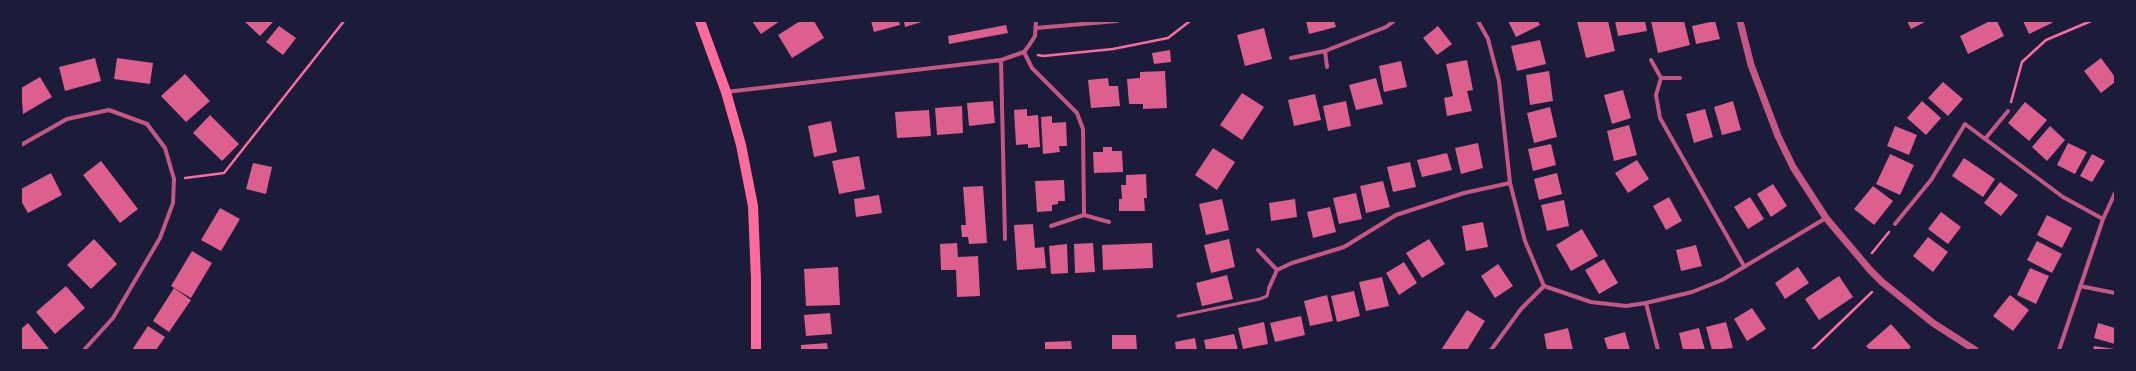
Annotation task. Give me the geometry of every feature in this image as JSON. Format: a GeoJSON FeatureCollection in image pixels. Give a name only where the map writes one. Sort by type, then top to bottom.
{"type":"FeatureCollection","features":[{"type":"Feature","properties":{"kind":"main road"},"geometry":{"type":"LineString","coordinates":[[700,21],[726,92],[741,145],[753,206],[756,280],[756,350]]}},
{"type":"Feature","properties":{"kind":"street"},"geometry":{"type":"LineString","coordinates":[[726,92],[1001,60],[1024,52],[1030,44],[1036,28],[1036,21]]}},
{"type":"Feature","properties":{"kind":"street"},"geometry":{"type":"LineString","coordinates":[[1036,28],[1117,21]]}},
{"type":"Feature","properties":{"kind":"street"},"geometry":{"type":"LineString","coordinates":[[1291,58],[1325,50],[1386,27],[1394,21]]}},
{"type":"Feature","properties":{"kind":"street"},"geometry":{"type":"LineString","coordinates":[[1478,21],[1488,39],[1499,81],[1510,183],[1525,241],[1544,286],[1590,302],[1626,306],[1646,303],[1692,292],[1722,280],[1826,218]]}},
{"type":"Feature","properties":{"kind":"street"},"geometry":{"type":"LineString","coordinates":[[1740,21],[1751,65],[1778,136],[1793,167],[1826,218],[1882,282],[1933,324],[1975,350]]}},
{"type":"Feature","properties":{"kind":"street"},"geometry":{"type":"LineString","coordinates":[[1325,50],[1326,67]]}},
{"type":"Feature","properties":{"kind":"street"},"geometry":{"type":"LineString","coordinates":[[1024,52],[1032,68],[1077,113],[1083,129],[1084,215]]}},
{"type":"Feature","properties":{"kind":"street"},"geometry":{"type":"LineString","coordinates":[[1001,60],[1005,239]]}},
{"type":"Feature","properties":{"kind":"street"},"geometry":{"type":"LineString","coordinates":[[1651,60],[1661,78],[1656,95],[1660,118],[1744,266]]}},
{"type":"Feature","properties":{"kind":"street"},"geometry":{"type":"LineString","coordinates":[[1661,78],[1680,78]]}},
{"type":"Feature","properties":{"kind":"street"},"geometry":{"type":"LineString","coordinates":[[21,144],[67,119],[109,110],[147,124],[165,148],[174,179],[173,203],[160,238],[113,318],[84,350]]}},
{"type":"Feature","properties":{"kind":"street"},"geometry":{"type":"LineString","coordinates":[[1985,139],[2008,111]]}},
{"type":"Feature","properties":{"kind":"street"},"geometry":{"type":"LineString","coordinates":[[1895,224],[1931,180],[1965,124],[2063,196],[2103,219]]}},
{"type":"Feature","properties":{"kind":"street"},"geometry":{"type":"LineString","coordinates":[[1270,288],[1277,270],[1292,263],[1344,247],[1396,215],[1464,193],[1510,183]]}},
{"type":"Feature","properties":{"kind":"street"},"geometry":{"type":"LineString","coordinates":[[2058,350],[2103,219],[2115,193]]}},
{"type":"Feature","properties":{"kind":"street"},"geometry":{"type":"LineString","coordinates":[[1051,226],[1084,215],[1109,222]]}},
{"type":"Feature","properties":{"kind":"street"},"geometry":{"type":"LineString","coordinates":[[1258,250],[1277,270]]}},
{"type":"Feature","properties":{"kind":"street"},"geometry":{"type":"LineString","coordinates":[[1491,350],[1521,309],[1544,286]]}},
{"type":"Feature","properties":{"kind":"street"},"geometry":{"type":"LineString","coordinates":[[2080,286],[2115,293]]}},
{"type":"Feature","properties":{"kind":"street"},"geometry":{"type":"LineString","coordinates":[[1646,303],[1658,350]]}},
{"type":"Feature","properties":{"kind":"lane"},"geometry":{"type":"LineString","coordinates":[[1178,316],[1260,299],[1267,296],[1270,288]]}},
{"type":"Feature","properties":{"kind":"path"},"geometry":{"type":"LineString","coordinates":[[174,179],[224,173],[344,21]]}},
{"type":"Feature","properties":{"kind":"path"},"geometry":{"type":"LineString","coordinates":[[1024,52],[1043,56],[1121,47],[1168,38],[1190,21]]}},
{"type":"Feature","properties":{"kind":"path"},"geometry":{"type":"LineString","coordinates":[[2008,111],[2022,62],[2046,40],[2091,21]]}},
{"type":"Feature","properties":{"kind":"path"},"geometry":{"type":"LineString","coordinates":[[1871,255],[1895,224]]}},
{"type":"Feature","properties":{"kind":"path"},"geometry":{"type":"LineString","coordinates":[[1812,350],[1872,292]]}},
{"type":"Feature","properties":{"kind":"building"},"geometry":{"type":"Polygon","coordinates":[[[244,21],[272,21],[273,22],[260,36],[244,21]]]}},
{"type":"Feature","properties":{"kind":"building"},"geometry":{"type":"Polygon","coordinates":[[[752,21],[780,21],[761,34],[752,21]]]}},
{"type":"Feature","properties":{"kind":"building"},"geometry":{"type":"Polygon","coordinates":[[[800,21],[814,21],[824,38],[792,58],[778,35],[800,21]]]}},
{"type":"Feature","properties":{"kind":"building"},"geometry":{"type":"Polygon","coordinates":[[[871,21],[899,21],[900,25],[874,32],[871,21]]]}},
{"type":"Feature","properties":{"kind":"building"},"geometry":{"type":"Polygon","coordinates":[[[904,21],[925,21],[905,27],[904,21]]]}},
{"type":"Feature","properties":{"kind":"building"},"geometry":{"type":"Polygon","coordinates":[[[1306,21],[1334,21],[1336,27],[1309,34],[1306,21]]]}},
{"type":"Feature","properties":{"kind":"building"},"geometry":{"type":"Polygon","coordinates":[[[1508,21],[1538,21],[1540,25],[1516,37],[1508,21]]]}},
{"type":"Feature","properties":{"kind":"building"},"geometry":{"type":"Polygon","coordinates":[[[1577,21],[1608,21],[1615,51],[1586,58],[1577,21]]]}},
{"type":"Feature","properties":{"kind":"building"},"geometry":{"type":"Polygon","coordinates":[[[1615,21],[1645,21],[1647,31],[1618,36],[1615,21]]]}},
{"type":"Feature","properties":{"kind":"building"},"geometry":{"type":"Polygon","coordinates":[[[1651,21],[1684,21],[1690,45],[1658,53],[1651,21]]]}},
{"type":"Feature","properties":{"kind":"building"},"geometry":{"type":"Polygon","coordinates":[[[1715,21],[1720,39],[1696,44],[1692,26],[1715,21]]]}},
{"type":"Feature","properties":{"kind":"building"},"geometry":{"type":"Polygon","coordinates":[[[1907,21],[1927,21],[1911,29],[1907,21]]]}},
{"type":"Feature","properties":{"kind":"building"},"geometry":{"type":"Polygon","coordinates":[[[1990,21],[1997,21],[2004,36],[1968,54],[1960,36],[1990,21]]]}},
{"type":"Feature","properties":{"kind":"building"},"geometry":{"type":"Polygon","coordinates":[[[2023,21],[2052,21],[2052,23],[2029,34],[2023,21]]]}},
{"type":"Feature","properties":{"kind":"building"},"geometry":{"type":"Polygon","coordinates":[[[1006,25],[1008,33],[949,44],[948,36],[1006,25]]]}},
{"type":"Feature","properties":{"kind":"building"},"geometry":{"type":"Polygon","coordinates":[[[279,26],[296,38],[283,55],[266,42],[279,26]]]}},
{"type":"Feature","properties":{"kind":"building"},"geometry":{"type":"Polygon","coordinates":[[[1438,26],[1452,44],[1437,55],[1423,38],[1438,26]]]}},
{"type":"Feature","properties":{"kind":"building"},"geometry":{"type":"Polygon","coordinates":[[[1264,28],[1272,59],[1245,66],[1237,35],[1264,28]]]}},
{"type":"Feature","properties":{"kind":"building"},"geometry":{"type":"Polygon","coordinates":[[[1540,40],[1546,64],[1517,71],[1511,46],[1540,40]]]}},
{"type":"Feature","properties":{"kind":"building"},"geometry":{"type":"Polygon","coordinates":[[[1170,50],[1171,62],[1154,64],[1152,53],[1170,50]]]}},
{"type":"Feature","properties":{"kind":"building"},"geometry":{"type":"Polygon","coordinates":[[[95,58],[101,81],[65,91],[59,67],[95,58]]]}},
{"type":"Feature","properties":{"kind":"building"},"geometry":{"type":"Polygon","coordinates":[[[117,58],[153,63],[150,84],[114,79],[117,58]]]}},
{"type":"Feature","properties":{"kind":"building"},"geometry":{"type":"Polygon","coordinates":[[[2101,58],[2115,77],[2115,82],[2101,93],[2084,71],[2101,58]]]}},
{"type":"Feature","properties":{"kind":"building"},"geometry":{"type":"Polygon","coordinates":[[[1467,60],[1473,90],[1467,91],[1472,111],[1447,116],[1444,98],[1453,96],[1446,64],[1467,60]]]}},
{"type":"Feature","properties":{"kind":"building"},"geometry":{"type":"Polygon","coordinates":[[[1401,61],[1407,87],[1384,92],[1379,66],[1401,61]]]}},
{"type":"Feature","properties":{"kind":"building"},"geometry":{"type":"Polygon","coordinates":[[[1165,71],[1167,108],[1143,109],[1143,104],[1129,104],[1127,79],[1140,78],[1140,72],[1165,71]]]}},
{"type":"Feature","properties":{"kind":"building"},"geometry":{"type":"Polygon","coordinates":[[[1549,71],[1553,101],[1530,105],[1526,75],[1549,71]]]}},
{"type":"Feature","properties":{"kind":"building"},"geometry":{"type":"Polygon","coordinates":[[[185,74],[210,101],[186,122],[161,96],[185,74]]]}},
{"type":"Feature","properties":{"kind":"building"},"geometry":{"type":"Polygon","coordinates":[[[40,77],[52,97],[23,114],[21,88],[40,77]]]}},
{"type":"Feature","properties":{"kind":"building"},"geometry":{"type":"Polygon","coordinates":[[[1108,78],[1109,86],[1118,86],[1120,106],[1091,108],[1088,80],[1108,78]]]}},
{"type":"Feature","properties":{"kind":"building"},"geometry":{"type":"Polygon","coordinates":[[[1376,78],[1383,104],[1356,110],[1349,85],[1376,78]]]}},
{"type":"Feature","properties":{"kind":"building"},"geometry":{"type":"Polygon","coordinates":[[[1943,82],[1963,99],[1948,116],[1928,98],[1943,82]]]}},
{"type":"Feature","properties":{"kind":"building"},"geometry":{"type":"Polygon","coordinates":[[[1623,90],[1631,118],[1612,124],[1604,95],[1623,90]]]}},
{"type":"Feature","properties":{"kind":"building"},"geometry":{"type":"Polygon","coordinates":[[[1242,93],[1264,107],[1242,140],[1220,125],[1242,93]]]}},
{"type":"Feature","properties":{"kind":"building"},"geometry":{"type":"Polygon","coordinates":[[[1315,94],[1321,120],[1294,126],[1288,100],[1315,94]]]}},
{"type":"Feature","properties":{"kind":"building"},"geometry":{"type":"Polygon","coordinates":[[[993,101],[995,123],[969,126],[967,103],[993,101]]]}},
{"type":"Feature","properties":{"kind":"building"},"geometry":{"type":"Polygon","coordinates":[[[1346,101],[1351,126],[1328,131],[1323,106],[1346,101]]]}},
{"type":"Feature","properties":{"kind":"building"},"geometry":{"type":"Polygon","coordinates":[[[1733,101],[1741,130],[1722,135],[1714,107],[1733,101]]]}},
{"type":"Feature","properties":{"kind":"building"},"geometry":{"type":"Polygon","coordinates":[[[1922,101],[1941,118],[1926,135],[1907,118],[1922,101]]]}},
{"type":"Feature","properties":{"kind":"building"},"geometry":{"type":"Polygon","coordinates":[[[2025,102],[2047,120],[2029,141],[2008,123],[2025,102]]]}},
{"type":"Feature","properties":{"kind":"building"},"geometry":{"type":"Polygon","coordinates":[[[962,106],[963,133],[937,135],[935,108],[962,106]]]}},
{"type":"Feature","properties":{"kind":"building"},"geometry":{"type":"Polygon","coordinates":[[[1550,107],[1557,137],[1534,143],[1527,113],[1550,107]]]}},
{"type":"Feature","properties":{"kind":"building"},"geometry":{"type":"Polygon","coordinates":[[[1027,109],[1027,116],[1038,115],[1040,147],[1028,148],[1028,144],[1016,145],[1014,110],[1027,109]]]}},
{"type":"Feature","properties":{"kind":"building"},"geometry":{"type":"Polygon","coordinates":[[[1705,109],[1713,137],[1694,143],[1686,114],[1705,109]]]}},
{"type":"Feature","properties":{"kind":"building"},"geometry":{"type":"Polygon","coordinates":[[[929,110],[931,136],[897,138],[895,112],[929,110]]]}},
{"type":"Feature","properties":{"kind":"building"},"geometry":{"type":"Polygon","coordinates":[[[210,115],[239,144],[222,161],[193,133],[210,115]]]}},
{"type":"Feature","properties":{"kind":"building"},"geometry":{"type":"Polygon","coordinates":[[[1052,116],[1052,123],[1066,122],[1067,146],[1059,146],[1060,152],[1043,154],[1041,117],[1052,116]]]}},
{"type":"Feature","properties":{"kind":"building"},"geometry":{"type":"Polygon","coordinates":[[[831,121],[837,152],[814,157],[808,126],[831,121]]]}},
{"type":"Feature","properties":{"kind":"building"},"geometry":{"type":"Polygon","coordinates":[[[1629,125],[1637,155],[1614,161],[1607,131],[1629,125]]]}},
{"type":"Feature","properties":{"kind":"building"},"geometry":{"type":"Polygon","coordinates":[[[1895,126],[1917,135],[1909,155],[1887,146],[1895,126]]]}},
{"type":"Feature","properties":{"kind":"building"},"geometry":{"type":"Polygon","coordinates":[[[2050,126],[2065,140],[2047,161],[2032,147],[2050,126]]]}},
{"type":"Feature","properties":{"kind":"building"},"geometry":{"type":"Polygon","coordinates":[[[1478,143],[1483,168],[1461,174],[1455,148],[1478,143]]]}},
{"type":"Feature","properties":{"kind":"building"},"geometry":{"type":"Polygon","coordinates":[[[2068,143],[2087,152],[2075,174],[2057,165],[2068,143]]]}},
{"type":"Feature","properties":{"kind":"building"},"geometry":{"type":"Polygon","coordinates":[[[1551,144],[1556,165],[1533,171],[1528,149],[1551,144]]]}},
{"type":"Feature","properties":{"kind":"building"},"geometry":{"type":"Polygon","coordinates":[[[1103,147],[1112,147],[1112,151],[1122,151],[1123,172],[1094,173],[1093,152],[1103,152],[1103,147]]]}},
{"type":"Feature","properties":{"kind":"building"},"geometry":{"type":"Polygon","coordinates":[[[1213,148],[1235,162],[1217,190],[1195,175],[1213,148]]]}},
{"type":"Feature","properties":{"kind":"building"},"geometry":{"type":"Polygon","coordinates":[[[1447,153],[1452,170],[1422,177],[1417,160],[1447,153]]]}},
{"type":"Feature","properties":{"kind":"building"},"geometry":{"type":"Polygon","coordinates":[[[1890,154],[1914,165],[1900,195],[1876,184],[1890,154]]]}},
{"type":"Feature","properties":{"kind":"building"},"geometry":{"type":"Polygon","coordinates":[[[2092,154],[2105,161],[2092,182],[2080,176],[2092,154]]]}},
{"type":"Feature","properties":{"kind":"building"},"geometry":{"type":"Polygon","coordinates":[[[859,156],[865,189],[839,194],[832,161],[859,156]]]}},
{"type":"Feature","properties":{"kind":"building"},"geometry":{"type":"Polygon","coordinates":[[[1964,158],[1995,179],[1983,197],[1952,176],[1964,158]]]}},
{"type":"Feature","properties":{"kind":"building"},"geometry":{"type":"Polygon","coordinates":[[[1637,160],[1649,179],[1628,193],[1615,173],[1637,160]]]}},
{"type":"Feature","properties":{"kind":"building"},"geometry":{"type":"Polygon","coordinates":[[[101,161],[138,209],[120,223],[83,175],[101,161]]]}},
{"type":"Feature","properties":{"kind":"building"},"geometry":{"type":"Polygon","coordinates":[[[1410,162],[1416,187],[1393,192],[1387,167],[1410,162]]]}},
{"type":"Feature","properties":{"kind":"building"},"geometry":{"type":"Polygon","coordinates":[[[253,163],[272,167],[266,194],[246,189],[253,163]]]}},
{"type":"Feature","properties":{"kind":"building"},"geometry":{"type":"Polygon","coordinates":[[[51,173],[62,195],[28,213],[21,201],[21,189],[51,173]]]}},
{"type":"Feature","properties":{"kind":"building"},"geometry":{"type":"Polygon","coordinates":[[[1557,173],[1562,194],[1539,200],[1534,179],[1557,173]]]}},
{"type":"Feature","properties":{"kind":"building"},"geometry":{"type":"Polygon","coordinates":[[[1146,174],[1147,198],[1144,198],[1145,211],[1119,211],[1119,199],[1122,199],[1121,185],[1126,185],[1126,175],[1146,174]]]}},
{"type":"Feature","properties":{"kind":"building"},"geometry":{"type":"Polygon","coordinates":[[[1064,180],[1065,201],[1058,201],[1058,204],[1052,205],[1052,211],[1037,212],[1035,181],[1064,180]]]}},
{"type":"Feature","properties":{"kind":"building"},"geometry":{"type":"Polygon","coordinates":[[[1383,181],[1390,207],[1366,213],[1360,186],[1383,181]]]}},
{"type":"Feature","properties":{"kind":"building"},"geometry":{"type":"Polygon","coordinates":[[[2000,182],[2018,195],[2001,216],[1984,203],[2000,182]]]}},
{"type":"Feature","properties":{"kind":"building"},"geometry":{"type":"Polygon","coordinates":[[[1773,184],[1787,206],[1771,217],[1757,194],[1773,184]]]}},
{"type":"Feature","properties":{"kind":"building"},"geometry":{"type":"Polygon","coordinates":[[[983,186],[987,243],[969,244],[968,237],[962,237],[961,225],[966,225],[963,187],[983,186]]]}},
{"type":"Feature","properties":{"kind":"building"},"geometry":{"type":"Polygon","coordinates":[[[1873,186],[1893,201],[1874,225],[1854,209],[1873,186]]]}},
{"type":"Feature","properties":{"kind":"building"},"geometry":{"type":"Polygon","coordinates":[[[1356,193],[1362,219],[1339,224],[1333,198],[1356,193]]]}},
{"type":"Feature","properties":{"kind":"building"},"geometry":{"type":"Polygon","coordinates":[[[879,195],[882,213],[856,217],[854,199],[879,195]]]}},
{"type":"Feature","properties":{"kind":"building"},"geometry":{"type":"Polygon","coordinates":[[[1669,197],[1682,221],[1666,230],[1653,206],[1669,197]]]}},
{"type":"Feature","properties":{"kind":"building"},"geometry":{"type":"Polygon","coordinates":[[[1750,197],[1764,219],[1748,229],[1734,207],[1750,197]]]}},
{"type":"Feature","properties":{"kind":"building"},"geometry":{"type":"Polygon","coordinates":[[[1222,199],[1229,230],[1206,235],[1199,204],[1222,199]]]}},
{"type":"Feature","properties":{"kind":"building"},"geometry":{"type":"Polygon","coordinates":[[[1295,199],[1297,217],[1271,221],[1269,203],[1295,199]]]}},
{"type":"Feature","properties":{"kind":"building"},"geometry":{"type":"Polygon","coordinates":[[[1564,200],[1569,226],[1547,231],[1541,205],[1564,200]]]}},
{"type":"Feature","properties":{"kind":"building"},"geometry":{"type":"Polygon","coordinates":[[[1330,207],[1336,232],[1313,238],[1307,212],[1330,207]]]}},
{"type":"Feature","properties":{"kind":"building"},"geometry":{"type":"Polygon","coordinates":[[[220,208],[240,219],[221,251],[201,240],[220,208]]]}},
{"type":"Feature","properties":{"kind":"building"},"geometry":{"type":"Polygon","coordinates":[[[1941,212],[1961,227],[1948,244],[1928,229],[1941,212]]]}},
{"type":"Feature","properties":{"kind":"building"},"geometry":{"type":"Polygon","coordinates":[[[2047,215],[2072,228],[2062,248],[2037,235],[2047,215]]]}},
{"type":"Feature","properties":{"kind":"building"},"geometry":{"type":"Polygon","coordinates":[[[1483,222],[1488,247],[1466,251],[1462,226],[1483,222]]]}},
{"type":"Feature","properties":{"kind":"building"},"geometry":{"type":"Polygon","coordinates":[[[1033,224],[1035,248],[1044,247],[1046,268],[1017,270],[1014,225],[1033,224]]]}},
{"type":"Feature","properties":{"kind":"building"},"geometry":{"type":"Polygon","coordinates":[[[1582,229],[1598,256],[1571,271],[1556,245],[1582,229]]]}},
{"type":"Feature","properties":{"kind":"building"},"geometry":{"type":"Polygon","coordinates":[[[1928,237],[1948,252],[1933,272],[1913,256],[1928,237]]]}},
{"type":"Feature","properties":{"kind":"building"},"geometry":{"type":"Polygon","coordinates":[[[94,239],[117,264],[91,289],[67,265],[94,239]]]}},
{"type":"Feature","properties":{"kind":"building"},"geometry":{"type":"Polygon","coordinates":[[[1229,239],[1235,267],[1211,273],[1204,245],[1229,239]]]}},
{"type":"Feature","properties":{"kind":"building"},"geometry":{"type":"Polygon","coordinates":[[[1429,239],[1445,264],[1422,278],[1406,253],[1429,239]]]}},
{"type":"Feature","properties":{"kind":"building"},"geometry":{"type":"Polygon","coordinates":[[[2037,241],[2062,254],[2052,273],[2027,260],[2037,241]]]}},
{"type":"Feature","properties":{"kind":"building"},"geometry":{"type":"Polygon","coordinates":[[[957,243],[958,257],[978,256],[980,296],[957,297],[956,270],[941,270],[940,244],[957,243]]]}},
{"type":"Feature","properties":{"kind":"building"},"geometry":{"type":"Polygon","coordinates":[[[1093,243],[1095,272],[1075,273],[1074,244],[1093,243]]]}},
{"type":"Feature","properties":{"kind":"building"},"geometry":{"type":"Polygon","coordinates":[[[1152,243],[1153,268],[1103,270],[1102,245],[1152,243]]]}},
{"type":"Feature","properties":{"kind":"building"},"geometry":{"type":"Polygon","coordinates":[[[1067,244],[1068,273],[1051,274],[1049,246],[1067,244]]]}},
{"type":"Feature","properties":{"kind":"building"},"geometry":{"type":"Polygon","coordinates":[[[1696,245],[1702,266],[1681,271],[1676,250],[1696,245]]]}},
{"type":"Feature","properties":{"kind":"building"},"geometry":{"type":"Polygon","coordinates":[[[192,251],[212,263],[191,298],[171,286],[192,251]]]}},
{"type":"Feature","properties":{"kind":"building"},"geometry":{"type":"Polygon","coordinates":[[[1604,259],[1618,283],[1599,294],[1585,270],[1604,259]]]}},
{"type":"Feature","properties":{"kind":"building"},"geometry":{"type":"Polygon","coordinates":[[[1404,262],[1417,283],[1399,295],[1386,273],[1404,262]]]}},
{"type":"Feature","properties":{"kind":"building"},"geometry":{"type":"Polygon","coordinates":[[[1498,264],[1513,286],[1495,298],[1481,276],[1498,264]]]}},
{"type":"Feature","properties":{"kind":"building"},"geometry":{"type":"Polygon","coordinates":[[[838,267],[840,305],[806,306],[804,269],[838,267]]]}},
{"type":"Feature","properties":{"kind":"building"},"geometry":{"type":"Polygon","coordinates":[[[1798,267],[1809,283],[1785,299],[1775,283],[1798,267]]]}},
{"type":"Feature","properties":{"kind":"building"},"geometry":{"type":"Polygon","coordinates":[[[2030,268],[2049,276],[2036,304],[2017,295],[2030,268]]]}},
{"type":"Feature","properties":{"kind":"building"},"geometry":{"type":"Polygon","coordinates":[[[1227,275],[1233,299],[1202,306],[1196,283],[1227,275]]]}},
{"type":"Feature","properties":{"kind":"building"},"geometry":{"type":"Polygon","coordinates":[[[1839,276],[1853,297],[1819,320],[1805,299],[1839,276]]]}},
{"type":"Feature","properties":{"kind":"building"},"geometry":{"type":"Polygon","coordinates":[[[1382,277],[1389,306],[1366,311],[1359,282],[1382,277]]]}},
{"type":"Feature","properties":{"kind":"building"},"geometry":{"type":"Polygon","coordinates":[[[66,286],[85,308],[55,334],[36,312],[66,286]]]}},
{"type":"Feature","properties":{"kind":"building"},"geometry":{"type":"Polygon","coordinates":[[[174,288],[191,300],[169,332],[153,321],[174,288]]]}},
{"type":"Feature","properties":{"kind":"building"},"geometry":{"type":"Polygon","coordinates":[[[1354,291],[1360,316],[1337,322],[1331,296],[1354,291]]]}},
{"type":"Feature","properties":{"kind":"building"},"geometry":{"type":"Polygon","coordinates":[[[1327,295],[1333,321],[1310,326],[1304,301],[1327,295]]]}},
{"type":"Feature","properties":{"kind":"building"},"geometry":{"type":"Polygon","coordinates":[[[2010,295],[2029,310],[2013,331],[1993,316],[2010,295]]]}},
{"type":"Feature","properties":{"kind":"building"},"geometry":{"type":"Polygon","coordinates":[[[1752,308],[1766,329],[1747,341],[1734,319],[1752,308]]]}},
{"type":"Feature","properties":{"kind":"building"},"geometry":{"type":"Polygon","coordinates":[[[1467,310],[1485,321],[1467,350],[1441,350],[1467,310]]]}},
{"type":"Feature","properties":{"kind":"building"},"geometry":{"type":"Polygon","coordinates":[[[830,313],[832,334],[806,336],[804,315],[830,313]]]}},
{"type":"Feature","properties":{"kind":"building"},"geometry":{"type":"Polygon","coordinates":[[[1301,316],[1305,335],[1275,342],[1270,323],[1301,316]]]}},
{"type":"Feature","properties":{"kind":"building"},"geometry":{"type":"Polygon","coordinates":[[[1264,322],[1268,344],[1243,349],[1238,328],[1264,322]]]}},
{"type":"Feature","properties":{"kind":"building"},"geometry":{"type":"Polygon","coordinates":[[[1726,322],[1733,348],[1712,350],[1706,327],[1726,322]]]}},
{"type":"Feature","properties":{"kind":"building"},"geometry":{"type":"Polygon","coordinates":[[[28,323],[49,349],[48,350],[21,350],[21,329],[28,323]]]}},
{"type":"Feature","properties":{"kind":"building"},"geometry":{"type":"Polygon","coordinates":[[[2098,323],[2115,328],[2115,344],[2094,338],[2098,323]]]}},
{"type":"Feature","properties":{"kind":"building"},"geometry":{"type":"Polygon","coordinates":[[[1891,324],[1911,347],[1908,350],[1870,350],[1866,346],[1891,324]]]}},
{"type":"Feature","properties":{"kind":"building"},"geometry":{"type":"Polygon","coordinates":[[[148,326],[165,337],[156,350],[132,350],[148,326]]]}},
{"type":"Feature","properties":{"kind":"building"},"geometry":{"type":"Polygon","coordinates":[[[1568,328],[1573,350],[1547,350],[1544,334],[1568,328]]]}},
{"type":"Feature","properties":{"kind":"building"},"geometry":{"type":"Polygon","coordinates":[[[1699,328],[1705,350],[1683,350],[1679,333],[1699,328]]]}},
{"type":"Feature","properties":{"kind":"building"},"geometry":{"type":"Polygon","coordinates":[[[1625,332],[1630,350],[1608,350],[1604,338],[1625,332]]]}},
{"type":"Feature","properties":{"kind":"building"},"geometry":{"type":"Polygon","coordinates":[[[1234,334],[1238,350],[1206,350],[1204,340],[1234,334]]]}},
{"type":"Feature","properties":{"kind":"building"},"geometry":{"type":"Polygon","coordinates":[[[1112,335],[1136,335],[1137,350],[1112,350],[1112,335]]]}},
{"type":"Feature","properties":{"kind":"building"},"geometry":{"type":"Polygon","coordinates":[[[1195,338],[1197,350],[1176,350],[1175,342],[1195,338]]]}},
{"type":"Feature","properties":{"kind":"building"},"geometry":{"type":"Polygon","coordinates":[[[1071,341],[1072,350],[1045,350],[1045,342],[1071,341]]]}},
{"type":"Feature","properties":{"kind":"building"},"geometry":{"type":"Polygon","coordinates":[[[827,343],[828,350],[801,350],[801,345],[827,343]]]}},
{"type":"Feature","properties":{"kind":"building"},"geometry":{"type":"Polygon","coordinates":[[[2094,346],[2115,349],[2115,350],[2093,350],[2094,346]]]}}]}
